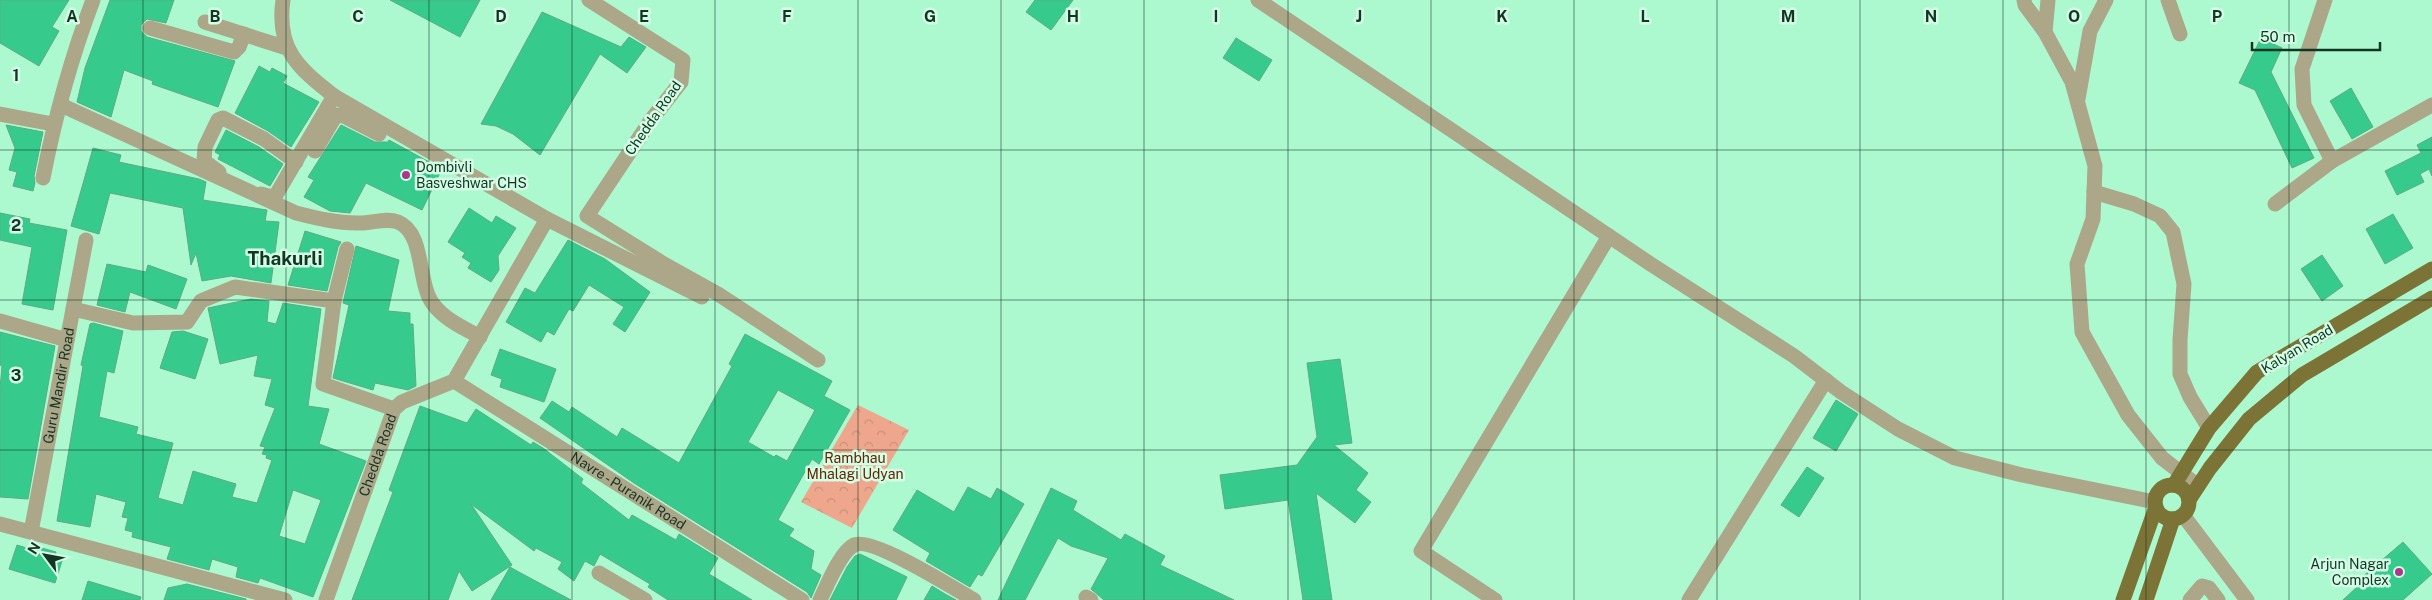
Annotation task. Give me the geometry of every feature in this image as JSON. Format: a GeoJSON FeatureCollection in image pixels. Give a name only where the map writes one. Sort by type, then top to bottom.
{"type":"FeatureCollection","features":[{"type":"Feature","properties":{"kind":"main road","name":"Kalyan Road"},"geometry":{"type":"LineString","coordinates":[[2177,479],[2209,428],[2257,372],[2432,269]]}},
{"type":"Feature","properties":{"kind":"main road","name":"Kalyan Road"},"geometry":{"type":"LineString","coordinates":[[2189,500],[2249,419],[2302,375],[2432,298]]}},
{"type":"Feature","properties":{"kind":"main road"},"geometry":{"type":"LineString","coordinates":[[2123,600],[2155,505],[2156,496],[2163,488],[2177,479],[2189,500],[2187,510],[2178,517],[2146,600]]}},
{"type":"Feature","properties":{"kind":"main road"},"geometry":{"type":"LineString","coordinates":[[2155,505],[2162,516],[2178,517]]}},
{"type":"Feature","properties":{"kind":"street"},"geometry":{"type":"LineString","coordinates":[[43,178],[53,124],[61,105],[73,53],[93,0]]}},
{"type":"Feature","properties":{"kind":"street"},"geometry":{"type":"LineString","coordinates":[[283,0],[281,19],[287,48],[307,75],[362,118],[379,134]]}},
{"type":"Feature","properties":{"kind":"street","name":"Chedda Road"},"geometry":{"type":"LineString","coordinates":[[590,0],[683,60],[681,82],[651,120],[587,216],[664,264],[718,294],[818,360]]}},
{"type":"Feature","properties":{"kind":"street"},"geometry":{"type":"LineString","coordinates":[[1258,0],[1609,236],[1794,356],[1841,392],[1898,429],[1955,458],[2155,505]]}},
{"type":"Feature","properties":{"kind":"street"},"geometry":{"type":"LineString","coordinates":[[2024,0],[2025,5],[2045,32],[2072,82],[2095,166],[2093,219],[2077,264],[2082,332],[2128,415],[2177,479],[2198,486]]}},
{"type":"Feature","properties":{"kind":"street"},"geometry":{"type":"LineString","coordinates":[[2045,32],[2048,0]]}},
{"type":"Feature","properties":{"kind":"street"},"geometry":{"type":"LineString","coordinates":[[2078,102],[2090,31],[2106,0]]}},
{"type":"Feature","properties":{"kind":"street"},"geometry":{"type":"LineString","coordinates":[[2168,0],[2180,34]]}},
{"type":"Feature","properties":{"kind":"street"},"geometry":{"type":"LineString","coordinates":[[2324,0],[2302,69],[2304,105],[2332,161]]}},
{"type":"Feature","properties":{"kind":"street"},"geometry":{"type":"LineString","coordinates":[[205,22],[287,48]]}},
{"type":"Feature","properties":{"kind":"street"},"geometry":{"type":"LineString","coordinates":[[150,28],[234,52],[239,47],[244,34]]}},
{"type":"Feature","properties":{"kind":"street"},"geometry":{"type":"LineString","coordinates":[[315,151],[334,96]]}},
{"type":"Feature","properties":{"kind":"street"},"geometry":{"type":"LineString","coordinates":[[61,105],[296,213],[323,220],[358,224],[387,220],[400,223],[413,236],[423,284],[433,304],[446,318],[480,337]]}},
{"type":"Feature","properties":{"kind":"street"},"geometry":{"type":"LineString","coordinates":[[2275,204],[2332,161],[2432,105]]}},
{"type":"Feature","properties":{"kind":"street"},"geometry":{"type":"LineString","coordinates":[[0,114],[53,124]]}},
{"type":"Feature","properties":{"kind":"street"},"geometry":{"type":"LineString","coordinates":[[296,162],[264,138],[222,118],[218,120],[203,154],[204,162],[209,167],[272,197],[276,195],[296,162],[328,117],[340,114],[362,118],[547,219],[702,297]]}},
{"type":"Feature","properties":{"kind":"street"},"geometry":{"type":"LineString","coordinates":[[2094,192],[2134,204],[2160,216],[2173,232],[2184,284],[2180,340],[2180,374],[2190,397],[2209,428]]}},
{"type":"Feature","properties":{"kind":"street"},"geometry":{"type":"LineString","coordinates":[[454,382],[547,219]]}},
{"type":"Feature","properties":{"kind":"street"},"geometry":{"type":"LineString","coordinates":[[1495,600],[1421,551],[1609,236]]}},
{"type":"Feature","properties":{"kind":"street","name":"Guru Mandir Road"},"geometry":{"type":"LineString","coordinates":[[31,532],[86,240]]}},
{"type":"Feature","properties":{"kind":"street"},"geometry":{"type":"LineString","coordinates":[[347,249],[334,301],[323,384],[394,409]]}},
{"type":"Feature","properties":{"kind":"street"},"geometry":{"type":"LineString","coordinates":[[73,309],[133,323],[187,322],[201,301],[235,287],[334,301]]}},
{"type":"Feature","properties":{"kind":"street"},"geometry":{"type":"LineString","coordinates":[[0,321],[67,340]]}},
{"type":"Feature","properties":{"kind":"street"},"geometry":{"type":"LineString","coordinates":[[1689,600],[1826,380]]}},
{"type":"Feature","properties":{"kind":"street","name":"Chedda Road"},"geometry":{"type":"LineString","coordinates":[[326,600],[394,409],[410,399],[454,382]]}},
{"type":"Feature","properties":{"kind":"street","name":"Navre - Puranik Road"},"geometry":{"type":"LineString","coordinates":[[454,382],[802,600]]}},
{"type":"Feature","properties":{"kind":"street"},"geometry":{"type":"LineString","coordinates":[[2178,517],[2247,600]]}},
{"type":"Feature","properties":{"kind":"street"},"geometry":{"type":"LineString","coordinates":[[0,524],[285,600]]}},
{"type":"Feature","properties":{"kind":"street"},"geometry":{"type":"LineString","coordinates":[[820,600],[843,554],[854,544],[866,543],[913,564],[974,600]]}},
{"type":"Feature","properties":{"kind":"street"},"geometry":{"type":"LineString","coordinates":[[599,573],[645,600]]}},
{"type":"Feature","properties":{"kind":"street"},"geometry":{"type":"LineString","coordinates":[[2190,600],[2202,586],[2209,588],[2218,600]]}},
{"type":"Feature","properties":{"kind":"green space","name":"Rambhau Mhalagi Udyan"},"geometry":{"type":"Polygon","coordinates":[[[858,405],[909,430],[852,528],[801,502],[858,405]]]}},
{"type":"Feature","properties":{"kind":"building"},"geometry":{"type":"Polygon","coordinates":[[[0,0],[69,0],[52,27],[59,31],[39,66],[0,43],[0,0]]]}},
{"type":"Feature","properties":{"kind":"building"},"geometry":{"type":"Polygon","coordinates":[[[110,0],[174,0],[166,23],[147,19],[141,25],[141,31],[147,37],[235,61],[218,107],[152,84],[153,81],[124,70],[111,117],[77,102],[85,68],[110,0]]]}},
{"type":"Feature","properties":{"kind":"building"},"geometry":{"type":"Polygon","coordinates":[[[390,0],[480,0],[460,37],[390,0]]]}},
{"type":"Feature","properties":{"kind":"building"},"geometry":{"type":"Polygon","coordinates":[[[1035,0],[1073,0],[1051,30],[1026,12],[1035,0]]]}},
{"type":"Feature","properties":{"kind":"building"},"geometry":{"type":"Polygon","coordinates":[[[542,12],[621,47],[629,37],[646,47],[627,73],[600,54],[540,155],[513,134],[496,126],[481,124],[542,12]]]}},
{"type":"Feature","properties":{"kind":"building"},"geometry":{"type":"Polygon","coordinates":[[[1236,38],[1272,60],[1259,81],[1223,58],[1236,38]]]}},
{"type":"Feature","properties":{"kind":"building"},"geometry":{"type":"Polygon","coordinates":[[[2261,38],[2282,48],[2271,72],[2314,158],[2292,168],[2255,90],[2239,83],[2261,38]]]}},
{"type":"Feature","properties":{"kind":"building"},"geometry":{"type":"Polygon","coordinates":[[[259,66],[270,72],[272,68],[287,76],[283,83],[319,102],[291,147],[268,131],[235,113],[259,66]]]}},
{"type":"Feature","properties":{"kind":"building"},"geometry":{"type":"Polygon","coordinates":[[[2351,88],[2373,127],[2352,139],[2330,101],[2351,88]]]}},
{"type":"Feature","properties":{"kind":"building"},"geometry":{"type":"Polygon","coordinates":[[[6,125],[43,132],[34,176],[33,191],[13,186],[17,172],[9,170],[15,148],[6,125]]]}},
{"type":"Feature","properties":{"kind":"building"},"geometry":{"type":"Polygon","coordinates":[[[341,125],[375,142],[388,142],[389,140],[442,169],[422,210],[366,183],[350,213],[330,211],[304,197],[314,180],[308,177],[341,125]]]}},
{"type":"Feature","properties":{"kind":"building"},"geometry":{"type":"Polygon","coordinates":[[[226,130],[259,147],[283,164],[270,186],[218,159],[220,155],[215,152],[226,130]]]}},
{"type":"Feature","properties":{"kind":"building"},"geometry":{"type":"Polygon","coordinates":[[[2432,137],[2432,176],[2429,169],[2420,174],[2424,182],[2397,195],[2385,171],[2421,153],[2417,145],[2432,137]]]}},
{"type":"Feature","properties":{"kind":"building"},"geometry":{"type":"Polygon","coordinates":[[[93,148],[121,155],[119,162],[206,182],[203,200],[267,210],[265,221],[279,222],[271,283],[231,276],[202,281],[196,253],[191,265],[183,208],[110,193],[99,234],[71,226],[93,148]]]}},
{"type":"Feature","properties":{"kind":"building"},"geometry":{"type":"Polygon","coordinates":[[[469,208],[492,223],[496,216],[516,228],[498,256],[499,270],[491,282],[468,268],[471,263],[462,257],[465,253],[448,242],[469,208]]]}},
{"type":"Feature","properties":{"kind":"building"},"geometry":{"type":"Polygon","coordinates":[[[0,213],[30,219],[29,223],[67,230],[53,310],[22,304],[32,247],[0,240],[0,213]]]}},
{"type":"Feature","properties":{"kind":"building"},"geometry":{"type":"Polygon","coordinates":[[[2393,214],[2413,248],[2385,264],[2366,229],[2393,214]]]}},
{"type":"Feature","properties":{"kind":"building"},"geometry":{"type":"Polygon","coordinates":[[[305,231],[341,242],[338,247],[327,291],[288,285],[305,231]]]}},
{"type":"Feature","properties":{"kind":"building"},"geometry":{"type":"Polygon","coordinates":[[[568,240],[605,259],[650,292],[625,332],[613,324],[624,307],[589,285],[573,311],[569,309],[554,335],[547,331],[541,342],[506,322],[525,288],[535,293],[568,240]]]}},
{"type":"Feature","properties":{"kind":"building"},"geometry":{"type":"Polygon","coordinates":[[[356,246],[399,260],[388,311],[410,313],[410,324],[413,324],[416,386],[408,390],[375,383],[373,390],[333,378],[349,305],[343,303],[356,246]]]}},
{"type":"Feature","properties":{"kind":"building"},"geometry":{"type":"Polygon","coordinates":[[[2322,255],[2343,286],[2322,301],[2301,269],[2322,255]]]}},
{"type":"Feature","properties":{"kind":"building"},"geometry":{"type":"Polygon","coordinates":[[[107,264],[146,272],[148,265],[187,279],[176,309],[130,292],[125,312],[97,305],[107,264]]]}},
{"type":"Feature","properties":{"kind":"building"},"geometry":{"type":"Polygon","coordinates":[[[251,299],[269,301],[267,322],[276,324],[283,303],[321,309],[308,406],[329,409],[319,444],[366,461],[313,597],[260,578],[258,583],[236,577],[238,567],[212,559],[209,570],[167,559],[171,547],[132,537],[133,532],[125,530],[128,518],[122,517],[126,502],[96,494],[90,527],[57,521],[83,366],[81,365],[90,324],[93,323],[123,331],[114,373],[107,371],[99,417],[138,427],[136,434],[173,443],[158,498],[183,505],[193,471],[236,484],[232,497],[257,503],[272,460],[266,458],[267,455],[262,454],[265,447],[260,446],[275,408],[265,405],[272,379],[254,376],[258,355],[220,364],[208,308],[251,299]],[[293,490],[279,536],[305,544],[321,500],[293,490]]]}},
{"type":"Feature","properties":{"kind":"building"},"geometry":{"type":"Polygon","coordinates":[[[183,331],[208,339],[195,379],[160,368],[172,332],[183,331]]]}},
{"type":"Feature","properties":{"kind":"building"},"geometry":{"type":"Polygon","coordinates":[[[0,332],[55,346],[28,499],[0,497],[0,388],[2,366],[0,365],[0,332]]]}},
{"type":"Feature","properties":{"kind":"building"},"geometry":{"type":"Polygon","coordinates":[[[745,334],[832,381],[824,396],[850,410],[819,464],[812,459],[778,520],[794,529],[789,536],[814,551],[811,569],[821,575],[811,598],[807,592],[634,483],[540,418],[552,401],[569,412],[572,407],[617,437],[622,428],[679,463],[732,366],[729,364],[745,334]],[[778,390],[748,442],[774,457],[776,455],[787,461],[815,410],[778,390]]]}},
{"type":"Feature","properties":{"kind":"building"},"geometry":{"type":"Polygon","coordinates":[[[500,349],[556,369],[544,402],[500,387],[502,379],[491,375],[500,349]]]}},
{"type":"Feature","properties":{"kind":"building"},"geometry":{"type":"Polygon","coordinates":[[[1340,359],[1352,443],[1334,445],[1368,473],[1356,490],[1371,502],[1355,523],[1316,493],[1332,600],[1303,600],[1288,500],[1225,509],[1220,475],[1297,465],[1317,437],[1307,363],[1340,359]]]}},
{"type":"Feature","properties":{"kind":"building"},"geometry":{"type":"Polygon","coordinates":[[[1836,400],[1858,414],[1836,451],[1813,438],[1836,400]]]}},
{"type":"Feature","properties":{"kind":"building"},"geometry":{"type":"Polygon","coordinates":[[[420,406],[467,423],[476,409],[531,445],[533,442],[583,479],[581,483],[629,520],[632,515],[676,540],[679,534],[718,558],[709,574],[752,600],[668,600],[648,587],[650,584],[600,554],[594,566],[585,561],[574,581],[558,569],[562,562],[536,548],[534,551],[471,504],[512,565],[472,591],[459,571],[448,600],[352,600],[393,492],[389,490],[420,406]]]}},
{"type":"Feature","properties":{"kind":"building"},"geometry":{"type":"Polygon","coordinates":[[[1807,467],[1824,478],[1799,517],[1781,505],[1807,467]]]}},
{"type":"Feature","properties":{"kind":"building"},"geometry":{"type":"Polygon","coordinates":[[[968,487],[991,499],[997,488],[1024,504],[982,576],[978,574],[970,587],[926,561],[930,553],[893,530],[917,490],[954,512],[968,487]]]}},
{"type":"Feature","properties":{"kind":"building"},"geometry":{"type":"Polygon","coordinates":[[[1051,488],[1077,501],[1073,510],[1121,540],[1125,534],[1165,556],[1160,565],[1234,600],[1104,600],[1091,589],[1108,558],[1071,546],[1058,538],[1025,600],[998,600],[1051,488]]]}},
{"type":"Feature","properties":{"kind":"building","name":"Arjun Nagar Complex"},"geometry":{"type":"Polygon","coordinates":[[[2403,542],[2432,574],[2403,600],[2343,600],[2357,587],[2354,584],[2403,542]]]}},
{"type":"Feature","properties":{"kind":"building"},"geometry":{"type":"Polygon","coordinates":[[[17,545],[30,549],[31,545],[56,552],[55,556],[63,558],[55,583],[9,569],[17,545]]]}},
{"type":"Feature","properties":{"kind":"building"},"geometry":{"type":"Polygon","coordinates":[[[860,554],[907,577],[896,600],[830,600],[847,567],[855,556],[860,554]]]}},
{"type":"Feature","properties":{"kind":"building"},"geometry":{"type":"Polygon","coordinates":[[[510,567],[517,571],[571,600],[491,600],[510,567]]]}},
{"type":"Feature","properties":{"kind":"building"},"geometry":{"type":"Polygon","coordinates":[[[88,581],[141,597],[140,600],[82,600],[88,581]]]}},
{"type":"Feature","properties":{"kind":"building"},"geometry":{"type":"Polygon","coordinates":[[[187,584],[246,600],[164,600],[168,588],[187,584]]]}},
{"type":"Feature","properties":{"kind":"building"},"geometry":{"type":"Polygon","coordinates":[[[932,586],[945,594],[956,600],[924,600],[932,586]]]}},
{"type":"Feature","properties":{"kind":"place","name":"Dombivli Basveshwar CHS"},"geometry":{"type":"Point","coordinates":[406,175]}},
{"type":"Feature","properties":{"kind":"place","name":"Arjun Nagar Complex"},"geometry":{"type":"Point","coordinates":[2399,572]}},
{"type":"Feature","properties":{"kind":"district","name":"Thakurli"},"geometry":{"type":"Point","coordinates":[285,258]}}]}
